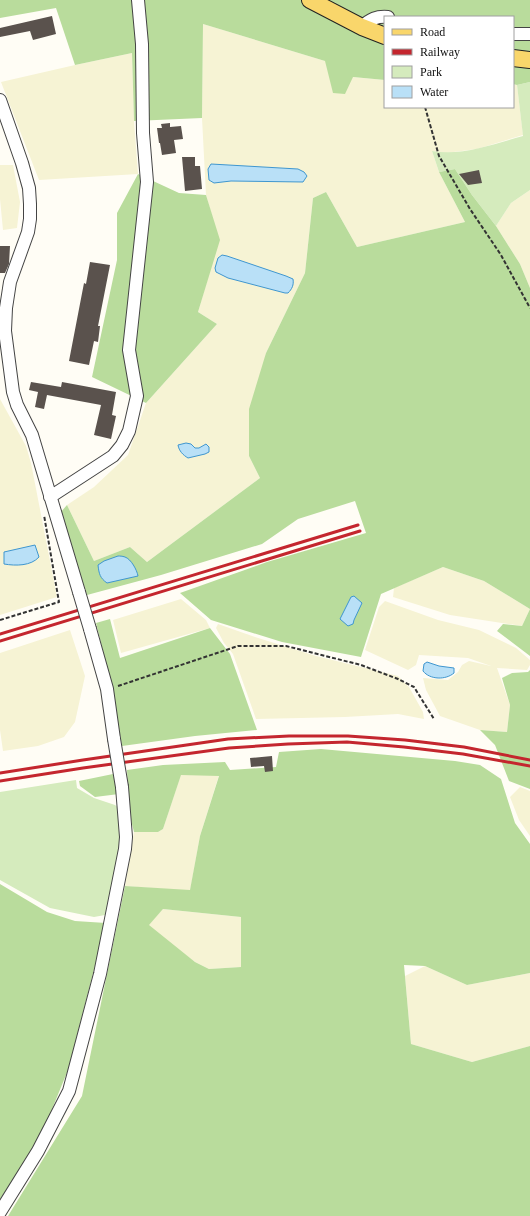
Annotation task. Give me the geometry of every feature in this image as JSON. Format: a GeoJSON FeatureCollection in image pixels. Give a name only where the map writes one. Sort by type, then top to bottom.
{"type":"FeatureCollection","features":[{"type":"Feature","properties":{"kind":"main road"},"geometry":{"type":"LineString","coordinates":[[310,0],[362,27],[384,36]]}},
{"type":"Feature","properties":{"kind":"main road"},"geometry":{"type":"LineString","coordinates":[[514,58],[530,60]]}},
{"type":"Feature","properties":{"kind":"street"},"geometry":{"type":"LineString","coordinates":[[50,497],[113,456],[122,445],[128,431],[137,396],[129,350],[147,182],[143,133],[142,44],[138,0]]}},
{"type":"Feature","properties":{"kind":"street"},"geometry":{"type":"LineString","coordinates":[[362,27],[369,20],[376,17],[384,17]]}},
{"type":"Feature","properties":{"kind":"street"},"geometry":{"type":"LineString","coordinates":[[514,34],[530,34]]}},
{"type":"Feature","properties":{"kind":"street"},"geometry":{"type":"LineString","coordinates":[[0,100],[22,163],[29,188],[30,204],[28,232],[10,282],[6,308],[6,331],[13,392],[17,406],[32,435],[107,690],[122,787],[126,837],[125,849],[100,974],[69,1091],[38,1152],[0,1212]]}},
{"type":"Feature","properties":{"kind":"path"},"geometry":{"type":"LineString","coordinates":[[425,108],[440,156],[470,209],[501,255],[530,308]]}},
{"type":"Feature","properties":{"kind":"path"},"geometry":{"type":"LineString","coordinates":[[0,620],[59,602],[42,509]]}},
{"type":"Feature","properties":{"kind":"path"},"geometry":{"type":"LineString","coordinates":[[107,690],[238,646],[286,646],[361,665],[398,679],[414,688],[434,719]]}},
{"type":"Feature","properties":{"kind":"shaded area"},"geometry":{"type":"Polygon","coordinates":[[[203,24],[325,61],[352,77],[384,80],[384,108],[514,108],[514,84],[517,85],[523,135],[477,149],[446,153],[432,151],[439,172],[465,222],[357,247],[326,192],[313,198],[305,273],[266,353],[249,456],[260,478],[147,562],[130,547],[94,561],[67,505],[94,487],[128,455],[146,403],[217,324],[198,312],[219,240],[206,195],[202,118],[203,24]]]}},
{"type":"Feature","properties":{"kind":"shaded area"},"geometry":{"type":"Polygon","coordinates":[[[132,53],[134,121],[138,174],[39,180],[1,82],[132,53]]]}},
{"type":"Feature","properties":{"kind":"shaded area"},"geometry":{"type":"Polygon","coordinates":[[[0,165],[13,165],[20,202],[17,228],[3,230],[0,199],[0,165]]]}},
{"type":"Feature","properties":{"kind":"shaded area"},"geometry":{"type":"Polygon","coordinates":[[[530,190],[530,288],[520,264],[496,226],[511,203],[530,190]]]}},
{"type":"Feature","properties":{"kind":"shaded area"},"geometry":{"type":"Polygon","coordinates":[[[0,399],[26,446],[31,463],[57,597],[0,615],[0,399]]]}},
{"type":"Feature","properties":{"kind":"shaded area"},"geometry":{"type":"Polygon","coordinates":[[[443,567],[484,581],[530,609],[522,626],[450,615],[393,597],[394,588],[443,567]]]}},
{"type":"Feature","properties":{"kind":"shaded area"},"geometry":{"type":"Polygon","coordinates":[[[181,599],[206,620],[210,628],[121,653],[113,620],[181,599]]]}},
{"type":"Feature","properties":{"kind":"shaded area"},"geometry":{"type":"Polygon","coordinates":[[[385,601],[438,620],[479,630],[516,648],[530,660],[530,665],[527,670],[497,668],[510,705],[507,732],[480,730],[440,716],[426,690],[423,678],[448,680],[458,672],[462,665],[469,661],[491,666],[468,658],[419,655],[416,665],[408,670],[365,650],[379,607],[385,601]]]}},
{"type":"Feature","properties":{"kind":"shaded area"},"geometry":{"type":"Polygon","coordinates":[[[218,624],[316,656],[398,676],[409,687],[423,712],[424,719],[398,714],[256,719],[233,654],[224,643],[216,628],[218,624]]]}},
{"type":"Feature","properties":{"kind":"shaded area"},"geometry":{"type":"Polygon","coordinates":[[[70,630],[85,676],[75,722],[64,737],[38,746],[3,751],[0,730],[0,653],[70,630]]]}},
{"type":"Feature","properties":{"kind":"shaded area"},"geometry":{"type":"Polygon","coordinates":[[[181,774],[219,775],[200,836],[190,891],[125,886],[134,832],[158,832],[163,829],[181,774]]]}},
{"type":"Feature","properties":{"kind":"shaded area"},"geometry":{"type":"Polygon","coordinates":[[[520,787],[530,791],[530,836],[519,820],[510,797],[520,787]]]}},
{"type":"Feature","properties":{"kind":"shaded area"},"geometry":{"type":"Polygon","coordinates":[[[163,909],[241,917],[241,967],[209,969],[195,962],[148,925],[163,909]]]}},
{"type":"Feature","properties":{"kind":"shaded area"},"geometry":{"type":"Polygon","coordinates":[[[425,966],[467,985],[530,973],[530,1046],[472,1062],[411,1044],[405,976],[425,966]]]}},
{"type":"Feature","properties":{"kind":"green space"},"geometry":{"type":"Polygon","coordinates":[[[0,0],[530,0],[530,82],[514,84],[514,16],[384,16],[384,80],[353,77],[345,94],[333,93],[325,61],[203,24],[202,118],[134,121],[132,53],[75,65],[56,8],[0,18],[0,0]]]}},
{"type":"Feature","properties":{"kind":"green space"},"geometry":{"type":"Polygon","coordinates":[[[530,82],[530,190],[511,203],[496,226],[472,195],[455,169],[439,172],[432,151],[467,151],[523,136],[517,85],[530,82]]]}},
{"type":"Feature","properties":{"kind":"green space"},"geometry":{"type":"Polygon","coordinates":[[[455,169],[472,195],[496,226],[520,264],[530,288],[530,609],[484,581],[443,567],[381,594],[361,657],[282,642],[211,620],[180,593],[267,562],[366,533],[355,501],[298,519],[262,544],[161,575],[87,595],[60,513],[67,505],[94,561],[130,547],[147,562],[260,478],[249,456],[249,409],[266,353],[305,273],[313,198],[326,192],[357,247],[465,222],[439,172],[455,169]]]}},
{"type":"Feature","properties":{"kind":"green space"},"geometry":{"type":"Polygon","coordinates":[[[138,174],[179,193],[206,195],[220,240],[198,312],[217,324],[146,403],[92,377],[117,260],[117,213],[138,174]]]}},
{"type":"Feature","properties":{"kind":"green space"},"geometry":{"type":"Polygon","coordinates":[[[530,609],[530,656],[497,631],[503,624],[522,626],[530,609]]]}},
{"type":"Feature","properties":{"kind":"green space"},"geometry":{"type":"Polygon","coordinates":[[[110,619],[120,658],[210,628],[230,654],[257,730],[195,736],[122,746],[111,683],[96,623],[110,619]]]}},
{"type":"Feature","properties":{"kind":"green space"},"geometry":{"type":"Polygon","coordinates":[[[530,670],[530,789],[509,781],[495,745],[480,730],[507,732],[510,705],[502,678],[512,673],[528,672],[530,670]]]}},
{"type":"Feature","properties":{"kind":"green space"},"geometry":{"type":"Polygon","coordinates":[[[321,749],[455,761],[480,765],[501,779],[515,823],[530,844],[530,973],[467,985],[425,966],[404,965],[411,1044],[472,1062],[530,1046],[530,1216],[8,1216],[82,1096],[125,886],[190,890],[200,836],[219,776],[181,775],[163,829],[158,832],[134,832],[129,812],[127,770],[163,765],[225,762],[230,770],[276,767],[279,752],[321,749]],[[163,909],[149,925],[195,962],[209,969],[241,967],[241,917],[163,909]]]}},
{"type":"Feature","properties":{"kind":"green space"},"geometry":{"type":"Polygon","coordinates":[[[113,774],[119,794],[95,797],[80,786],[79,781],[113,774]]]}},
{"type":"Feature","properties":{"kind":"green space"},"geometry":{"type":"Polygon","coordinates":[[[76,780],[77,788],[94,798],[115,805],[121,810],[123,836],[105,915],[94,917],[50,908],[0,880],[0,792],[76,780]]]}},
{"type":"Feature","properties":{"kind":"green space"},"geometry":{"type":"Polygon","coordinates":[[[0,884],[47,912],[75,921],[106,923],[68,1070],[39,1141],[0,1199],[0,884]]]}},
{"type":"Feature","properties":{"kind":"water"},"geometry":{"type":"Polygon","coordinates":[[[211,164],[298,169],[304,172],[307,176],[303,182],[231,181],[214,183],[209,180],[208,169],[211,164]]]}},
{"type":"Feature","properties":{"kind":"water"},"geometry":{"type":"Polygon","coordinates":[[[222,255],[293,279],[291,290],[288,293],[285,293],[228,278],[216,272],[215,268],[218,258],[222,255]]]}},
{"type":"Feature","properties":{"kind":"water"},"geometry":{"type":"Polygon","coordinates":[[[186,443],[191,444],[195,448],[199,448],[206,444],[209,447],[209,452],[188,458],[184,456],[178,445],[186,443]]]}},
{"type":"Feature","properties":{"kind":"water"},"geometry":{"type":"Polygon","coordinates":[[[35,545],[39,557],[36,560],[23,565],[4,564],[4,552],[35,545]]]}},
{"type":"Feature","properties":{"kind":"water"},"geometry":{"type":"Polygon","coordinates":[[[118,556],[125,557],[131,562],[138,576],[107,583],[100,576],[98,565],[118,556]]]}},
{"type":"Feature","properties":{"kind":"water"},"geometry":{"type":"Polygon","coordinates":[[[354,596],[362,603],[353,624],[348,626],[340,619],[351,597],[354,596]]]}},
{"type":"Feature","properties":{"kind":"water"},"geometry":{"type":"Polygon","coordinates":[[[427,662],[439,666],[454,668],[454,673],[443,678],[430,676],[423,671],[424,664],[427,662]]]}},
{"type":"Feature","properties":{"kind":"building"},"geometry":{"type":"Polygon","coordinates":[[[52,16],[56,34],[33,40],[30,31],[0,37],[0,28],[52,16]]]}},
{"type":"Feature","properties":{"kind":"building"},"geometry":{"type":"Polygon","coordinates":[[[170,123],[170,127],[181,126],[183,139],[174,140],[176,153],[162,155],[157,128],[162,128],[161,124],[170,123]]]}},
{"type":"Feature","properties":{"kind":"building"},"geometry":{"type":"Polygon","coordinates":[[[182,157],[195,157],[195,166],[200,166],[202,189],[185,191],[182,157]]]}},
{"type":"Feature","properties":{"kind":"building"},"geometry":{"type":"Polygon","coordinates":[[[479,170],[482,183],[468,185],[459,174],[479,170]]]}},
{"type":"Feature","properties":{"kind":"building"},"geometry":{"type":"Polygon","coordinates":[[[0,246],[10,246],[9,264],[5,273],[0,273],[0,246]]]}},
{"type":"Feature","properties":{"kind":"building"},"geometry":{"type":"Polygon","coordinates":[[[90,262],[110,265],[98,326],[100,326],[98,342],[94,341],[89,365],[69,361],[84,283],[86,284],[90,262]]]}},
{"type":"Feature","properties":{"kind":"building"},"geometry":{"type":"Polygon","coordinates":[[[31,382],[61,387],[62,382],[116,392],[112,415],[116,416],[111,439],[94,435],[101,405],[47,395],[44,409],[35,407],[38,392],[29,390],[31,382]]]}},
{"type":"Feature","properties":{"kind":"building"},"geometry":{"type":"Polygon","coordinates":[[[272,756],[273,771],[265,772],[264,766],[251,767],[250,758],[272,756]]]}},
{"type":"Feature","properties":{"kind":"railway"},"geometry":{"type":"LineString","coordinates":[[0,634],[358,525]]}},
{"type":"Feature","properties":{"kind":"railway"},"geometry":{"type":"LineString","coordinates":[[0,641],[360,531]]}},
{"type":"Feature","properties":{"kind":"railway"},"geometry":{"type":"LineString","coordinates":[[0,773],[228,739],[289,736],[348,736],[405,740],[464,747],[530,760]]}},
{"type":"Feature","properties":{"kind":"railway"},"geometry":{"type":"LineString","coordinates":[[0,781],[229,748],[347,742],[463,754],[530,766]]}}]}
